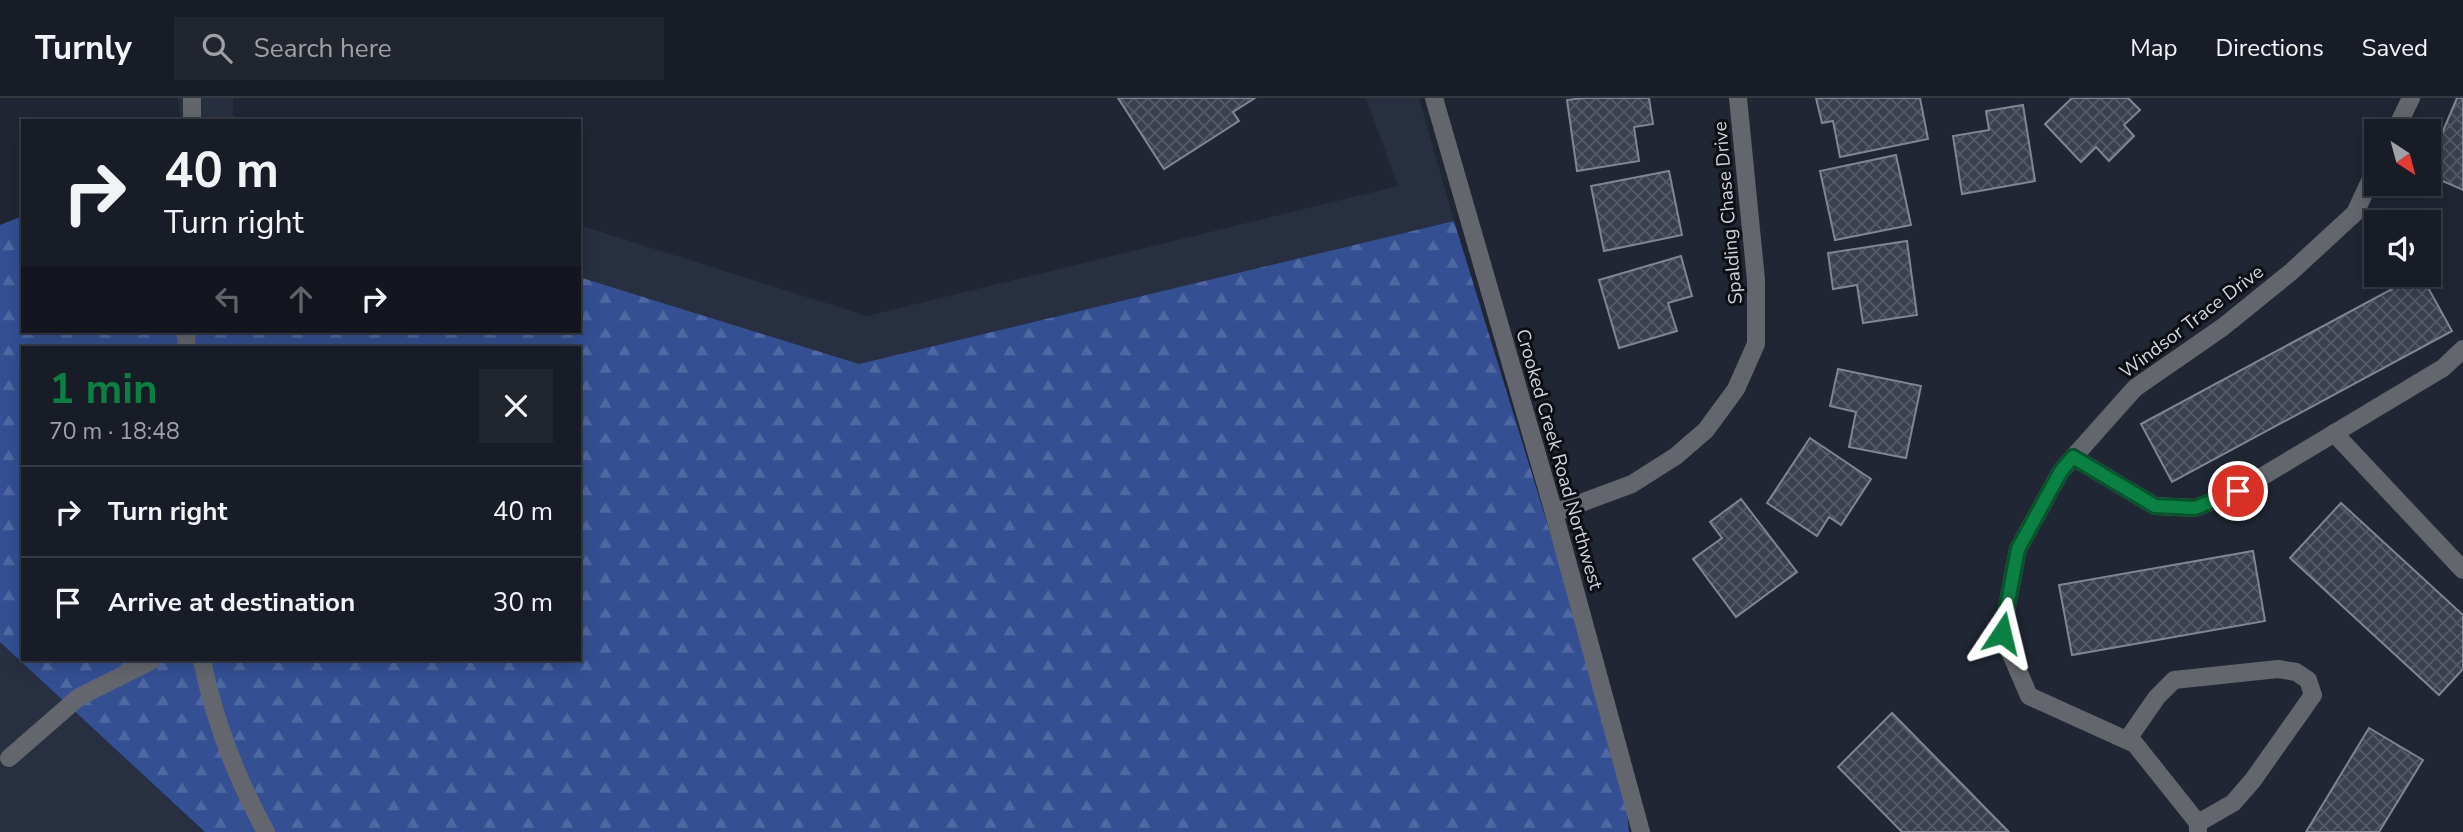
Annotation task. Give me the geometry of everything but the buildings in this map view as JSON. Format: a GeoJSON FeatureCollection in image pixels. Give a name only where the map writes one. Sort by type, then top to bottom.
{"type":"FeatureCollection","features":[{"type":"Feature","properties":{"kind":"street"},"geometry":{"type":"LineString","coordinates":[[192,98],[192,119]]}},
{"type":"Feature","properties":{"kind":"street","name":"Crooked Creek Road Northwest"},"geometry":{"type":"LineString","coordinates":[[1434,98],[1554,513],[1641,832]]}},
{"type":"Feature","properties":{"kind":"street","name":"Spalding Chase Drive"},"geometry":{"type":"LineString","coordinates":[[1554,513],[1632,484],[1676,456],[1706,430],[1736,389],[1756,344],[1756,280],[1738,98]]}},
{"type":"Feature","properties":{"kind":"street"},"geometry":{"type":"LineString","coordinates":[[2401,119],[2411,98]]}},
{"type":"Feature","properties":{"kind":"street","name":"Windsor Trace Drive"},"geometry":{"type":"LineString","coordinates":[[2198,828],[2135,744],[2029,696],[2002,633],[2018,549],[2061,471],[2134,388],[2222,327],[2291,272],[2355,212],[2364,194]]}},
{"type":"Feature","properties":{"kind":"street"},"geometry":{"type":"LineString","coordinates":[[2073,457],[2155,506],[2195,508],[2238,491],[2443,368],[2463,349]]}},
{"type":"Feature","properties":{"kind":"street"},"geometry":{"type":"LineString","coordinates":[[2334,433],[2463,570]]}},
{"type":"Feature","properties":{"kind":"street"},"geometry":{"type":"LineString","coordinates":[[9,758],[79,697],[151,661]]}},
{"type":"Feature","properties":{"kind":"street"},"geometry":{"type":"LineString","coordinates":[[202,661],[206,682],[242,787],[266,832]]}},
{"type":"Feature","properties":{"kind":"street"},"geometry":{"type":"LineString","coordinates":[[2127,740],[2157,697],[2174,680],[2278,669],[2296,672],[2308,680],[2313,695],[2253,780],[2234,803],[2198,828]]}},
{"type":"Feature","properties":{"kind":"shaded area"},"geometry":{"type":"Polygon","coordinates":[[[178,98],[233,98],[233,115],[245,119],[181,119],[178,98]]]}},
{"type":"Feature","properties":{"kind":"shaded area"},"geometry":{"type":"Polygon","coordinates":[[[1366,98],[1419,98],[1454,221],[859,364],[581,278],[581,226],[867,316],[1398,186],[1366,98]]]}},
{"type":"Feature","properties":{"kind":"shaded area"},"geometry":{"type":"Polygon","coordinates":[[[0,642],[205,832],[0,832],[0,642]]]}},
{"type":"Feature","properties":{"kind":"green space"},"geometry":{"type":"Polygon","coordinates":[[[21,217],[21,333],[581,333],[581,278],[859,364],[1454,221],[1623,769],[1629,832],[205,832],[0,642],[0,225],[21,217]]]}},
{"type":"Feature","properties":{"kind":"route"},"geometry":{"type":"LineString","coordinates":[[2002,633],[2018,549],[2061,471],[2073,457],[2155,506],[2195,508],[2238,491]]}}]}
